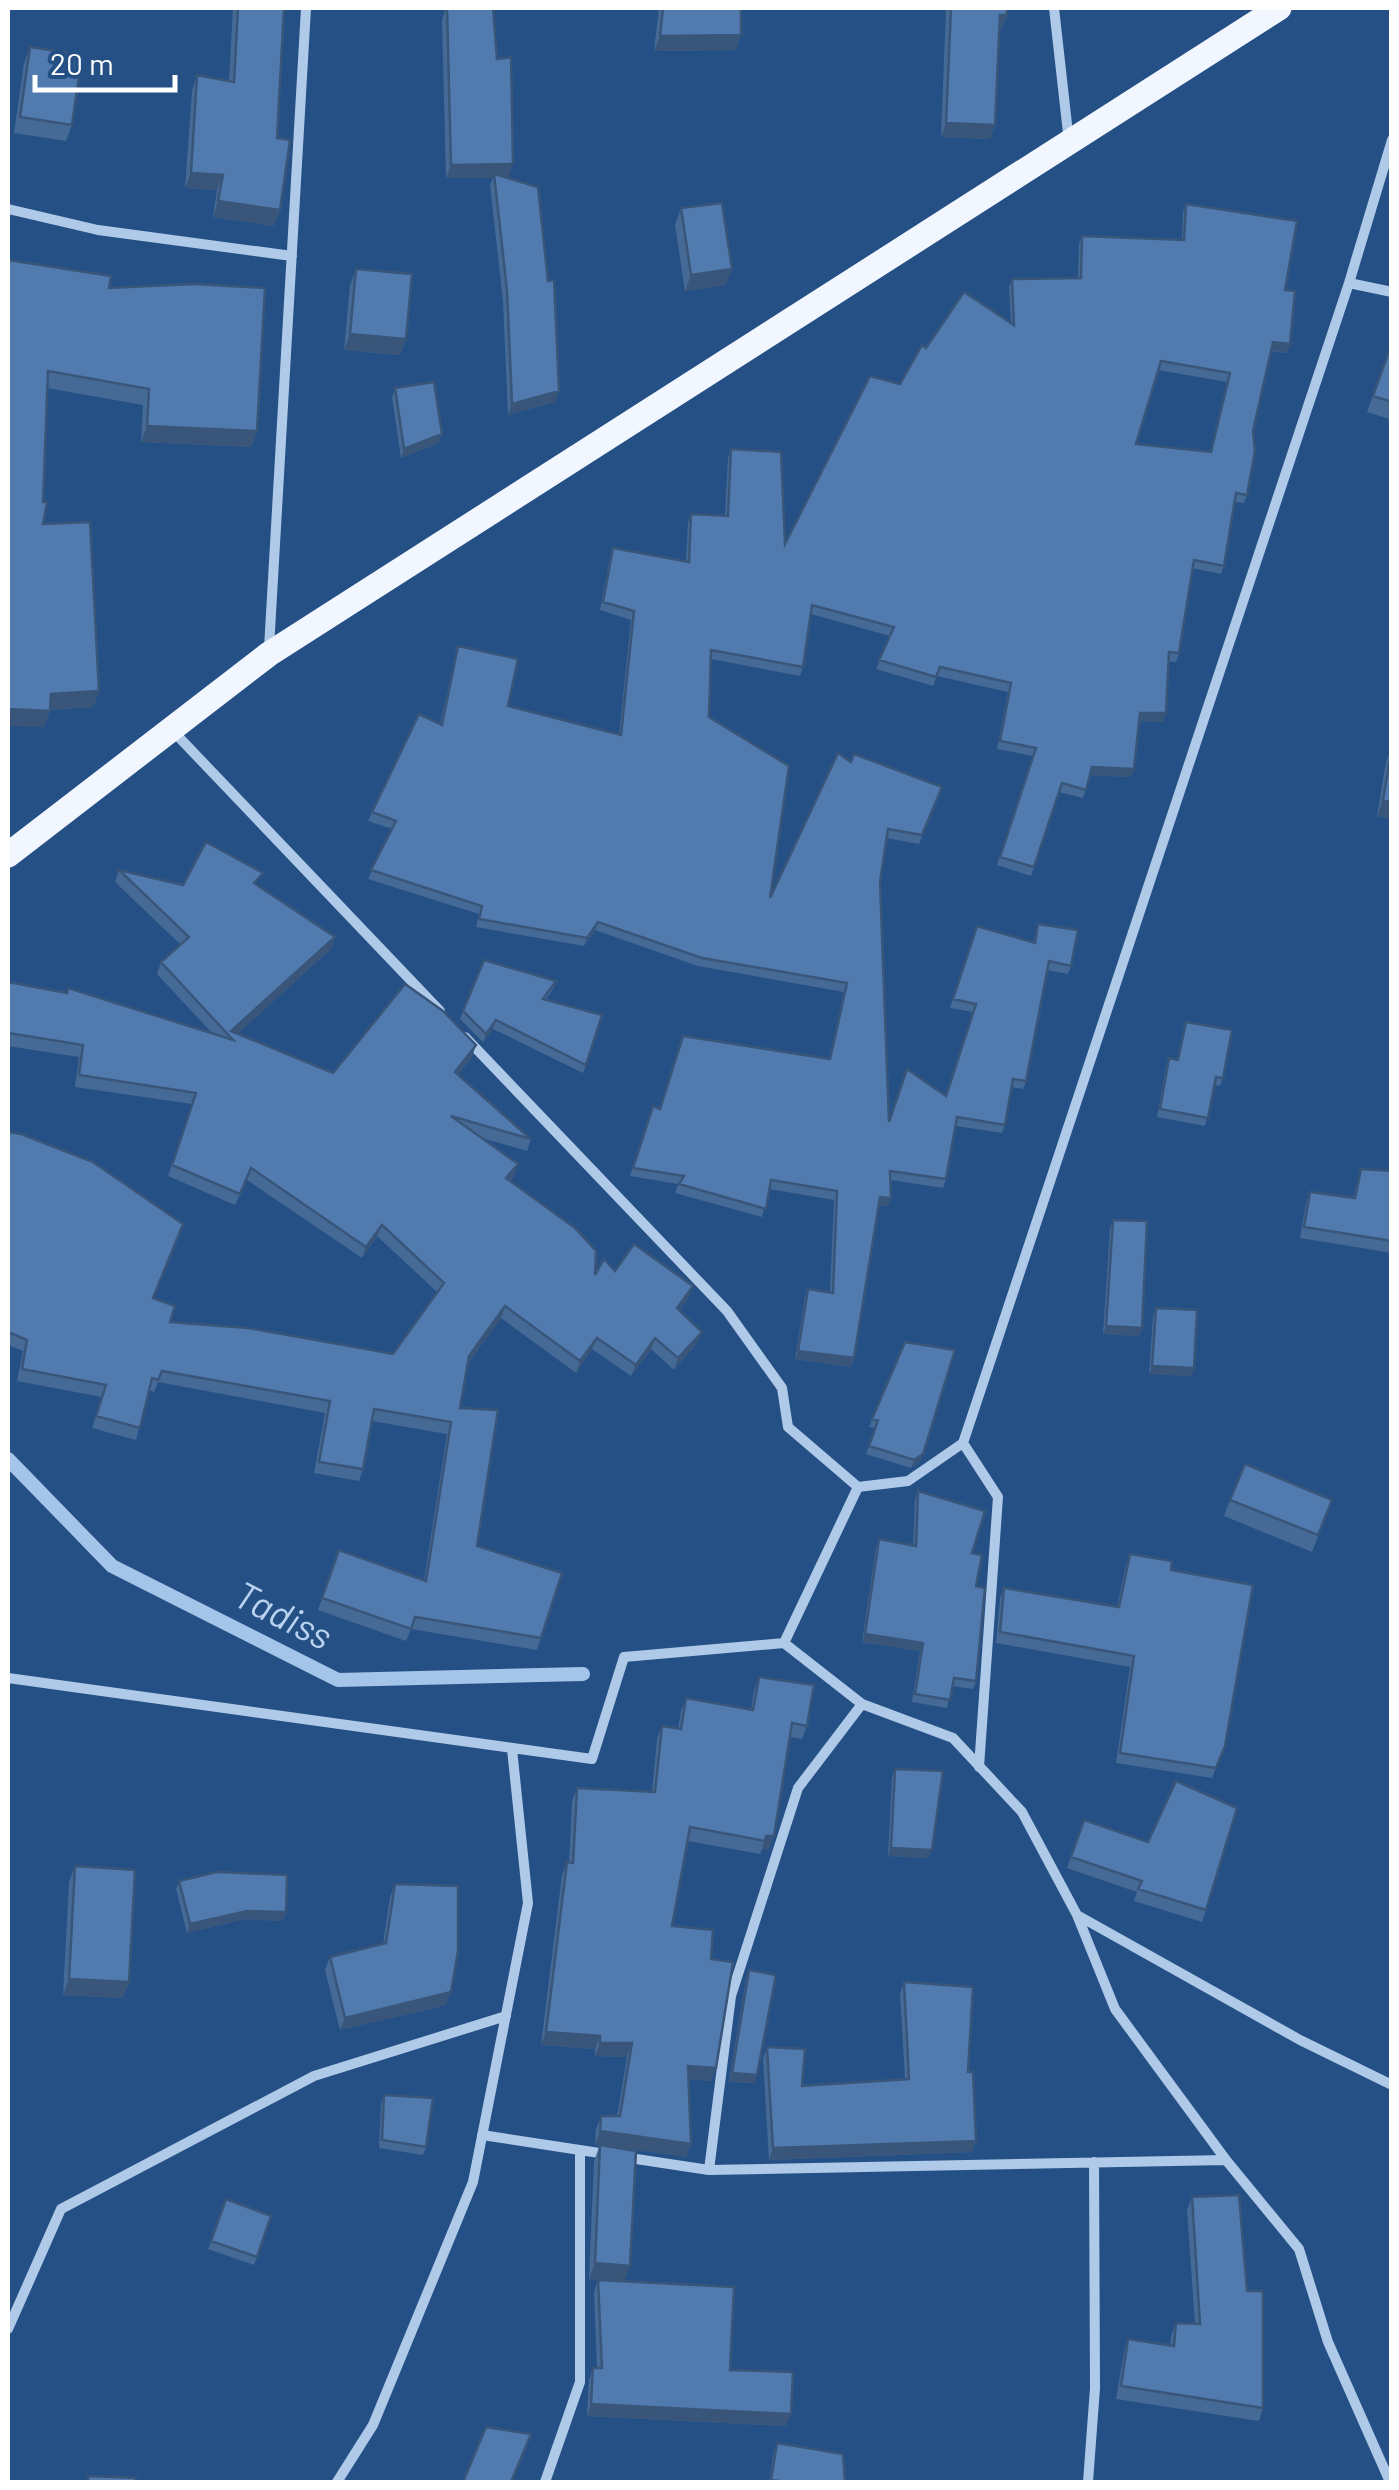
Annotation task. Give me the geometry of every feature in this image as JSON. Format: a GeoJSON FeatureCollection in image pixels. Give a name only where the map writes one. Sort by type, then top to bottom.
{"type":"FeatureCollection","features":[{"type":"Feature","properties":{"kind":"main road"},"geometry":{"type":"LineString","coordinates":[[8,854],[269,654],[1279,8]]}},
{"type":"Feature","properties":{"kind":"street"},"geometry":{"type":"LineString","coordinates":[[269,654],[306,8]]}},
{"type":"Feature","properties":{"kind":"street"},"geometry":{"type":"LineString","coordinates":[[1054,8],[1069,144]]}},
{"type":"Feature","properties":{"kind":"street"},"geometry":{"type":"LineString","coordinates":[[171,729],[727,1311],[782,1388],[788,1426],[858,1487],[908,1481],[962,1443],[1350,283],[1392,140]]}},
{"type":"Feature","properties":{"kind":"street"},"geometry":{"type":"LineString","coordinates":[[8,209],[98,230],[292,256]]}},
{"type":"Feature","properties":{"kind":"street"},"geometry":{"type":"LineString","coordinates":[[1350,283],[1392,292]]}},
{"type":"Feature","properties":{"kind":"street"},"geometry":{"type":"LineString","coordinates":[[962,1443],[998,1497],[979,1767]]}},
{"type":"Feature","properties":{"kind":"street"},"geometry":{"type":"LineString","coordinates":[[784,1643],[858,1487]]}},
{"type":"Feature","properties":{"kind":"street"},"geometry":{"type":"LineString","coordinates":[[8,1678],[592,1759],[624,1658],[784,1643],[862,1704],[953,1738],[1022,1812],[1076,1916],[1116,2009],[1226,2160],[1299,2249],[1328,2342],[1390,2482]]}},
{"type":"Feature","properties":{"kind":"street"},"geometry":{"type":"LineString","coordinates":[[709,2170],[731,1996],[798,1788],[862,1704]]}},
{"type":"Feature","properties":{"kind":"street"},"geometry":{"type":"LineString","coordinates":[[337,2482],[380,2408],[473,2182],[528,1902],[512,1748]]}},
{"type":"Feature","properties":{"kind":"street"},"geometry":{"type":"LineString","coordinates":[[1076,1916],[1300,2040],[1392,2085]]}},
{"type":"Feature","properties":{"kind":"street"},"geometry":{"type":"LineString","coordinates":[[8,2330],[61,2209],[314,2076],[506,2016]]}},
{"type":"Feature","properties":{"kind":"street"},"geometry":{"type":"LineString","coordinates":[[482,2135],[709,2170],[1226,2160]]}},
{"type":"Feature","properties":{"kind":"street"},"geometry":{"type":"LineString","coordinates":[[545,2482],[580,2382],[580,2150]]}},
{"type":"Feature","properties":{"kind":"street"},"geometry":{"type":"LineString","coordinates":[[1088,2482],[1095,2388],[1094,2162]]}},
{"type":"Feature","properties":{"kind":"building"},"geometry":{"type":"Polygon","coordinates":[[[238,8],[284,8],[277,138],[290,140],[280,210],[218,201],[223,175],[191,173],[197,75],[234,82],[238,8]]]}},
{"type":"Feature","properties":{"kind":"building"},"geometry":{"type":"Polygon","coordinates":[[[447,8],[493,8],[497,59],[511,57],[513,164],[451,165],[447,8]]]}},
{"type":"Feature","properties":{"kind":"building"},"geometry":{"type":"Polygon","coordinates":[[[663,8],[741,8],[741,35],[660,36],[663,8]]]}},
{"type":"Feature","properties":{"kind":"building"},"geometry":{"type":"Polygon","coordinates":[[[951,8],[1007,8],[1007,15],[1000,15],[995,125],[946,123],[951,8]]]}},
{"type":"Feature","properties":{"kind":"building"},"geometry":{"type":"Polygon","coordinates":[[[30,47],[82,55],[72,125],[20,117],[30,47]]]}},
{"type":"Feature","properties":{"kind":"building"},"geometry":{"type":"Polygon","coordinates":[[[494,174],[538,187],[548,281],[554,280],[559,391],[512,404],[507,290],[494,174]]]}},
{"type":"Feature","properties":{"kind":"building"},"geometry":{"type":"Polygon","coordinates":[[[722,203],[732,269],[691,275],[681,208],[722,203]]]}},
{"type":"Feature","properties":{"kind":"building"},"geometry":{"type":"Polygon","coordinates":[[[1186,204],[1297,221],[1285,290],[1295,291],[1290,344],[1273,342],[1253,431],[1255,451],[1247,495],[1236,493],[1224,566],[1194,560],[1179,653],[1169,652],[1166,713],[1140,713],[1134,769],[1092,767],[1086,790],[1062,783],[1034,867],[1000,857],[1036,748],[1000,741],[1011,683],[940,667],[936,677],[879,660],[894,627],[812,605],[803,667],[711,650],[709,717],[789,766],[770,898],[838,753],[851,762],[854,754],[942,787],[922,835],[888,829],[880,882],[889,1122],[907,1069],[946,1096],[976,1004],[953,999],[977,926],[1035,943],[1038,924],[1078,930],[1071,966],[1049,961],[1026,1081],[1013,1079],[1005,1125],[957,1117],[946,1179],[890,1171],[891,1198],[880,1197],[854,1358],[798,1351],[808,1289],[833,1293],[837,1191],[771,1180],[766,1209],[679,1184],[684,1176],[633,1168],[653,1106],[660,1109],[683,1036],[830,1059],[847,983],[702,958],[598,922],[587,938],[479,919],[482,906],[371,870],[396,821],[372,812],[419,714],[442,725],[458,646],[518,659],[508,706],[621,735],[634,611],[603,602],[613,548],[689,562],[691,514],[728,516],[731,449],[781,452],[785,544],[870,376],[900,384],[922,345],[926,348],[964,292],[1014,325],[1012,279],[1081,278],[1082,236],[1184,240],[1186,204]],[[1161,361],[1136,444],[1211,452],[1230,373],[1161,361]]]}},
{"type":"Feature","properties":{"kind":"building"},"geometry":{"type":"Polygon","coordinates":[[[8,260],[111,276],[109,288],[195,284],[265,288],[257,431],[147,426],[149,389],[48,371],[43,502],[47,502],[43,524],[90,522],[99,691],[51,694],[50,711],[8,709],[8,260]]]}},
{"type":"Feature","properties":{"kind":"building"},"geometry":{"type":"Polygon","coordinates":[[[356,269],[412,274],[406,339],[350,334],[356,269]]]}},
{"type":"Feature","properties":{"kind":"building"},"geometry":{"type":"Polygon","coordinates":[[[1389,351],[1392,352],[1392,402],[1373,396],[1389,351]]]}},
{"type":"Feature","properties":{"kind":"building"},"geometry":{"type":"Polygon","coordinates":[[[434,382],[442,434],[404,449],[395,388],[434,382]]]}},
{"type":"Feature","properties":{"kind":"building"},"geometry":{"type":"Polygon","coordinates":[[[1392,747],[1392,802],[1383,800],[1392,747]]]}},
{"type":"Feature","properties":{"kind":"building"},"geometry":{"type":"Polygon","coordinates":[[[206,842],[263,873],[254,883],[335,937],[231,1031],[333,1073],[405,984],[443,1011],[476,1045],[455,1072],[531,1139],[451,1116],[518,1164],[506,1178],[575,1228],[596,1251],[595,1275],[604,1259],[615,1271],[634,1244],[693,1286],[677,1308],[702,1332],[678,1358],[655,1338],[636,1365],[597,1338],[580,1361],[505,1306],[469,1356],[460,1408],[498,1410],[477,1546],[562,1573],[541,1638],[415,1617],[411,1629],[322,1598],[339,1550],[426,1581],[451,1422],[374,1409],[363,1469],[319,1462],[330,1401],[162,1371],[158,1380],[152,1378],[140,1428],[96,1416],[106,1385],[22,1369],[27,1340],[8,1332],[8,1132],[93,1162],[183,1224],[153,1298],[175,1306],[170,1322],[248,1328],[393,1354],[444,1283],[382,1225],[366,1247],[251,1168],[240,1194],[172,1165],[196,1093],[79,1075],[83,1045],[8,1033],[8,982],[67,993],[68,988],[233,1040],[161,962],[189,937],[119,870],[183,885],[206,842]]]}},
{"type":"Feature","properties":{"kind":"building"},"geometry":{"type":"Polygon","coordinates":[[[484,960],[556,981],[543,999],[602,1015],[586,1065],[496,1020],[486,1034],[463,1011],[484,960]]]}},
{"type":"Feature","properties":{"kind":"building"},"geometry":{"type":"Polygon","coordinates":[[[1186,1022],[1232,1030],[1223,1078],[1216,1077],[1208,1118],[1160,1109],[1169,1058],[1178,1060],[1186,1022]]]}},
{"type":"Feature","properties":{"kind":"building"},"geometry":{"type":"Polygon","coordinates":[[[1361,1169],[1392,1171],[1392,1241],[1304,1227],[1310,1192],[1355,1198],[1361,1169]]]}},
{"type":"Feature","properties":{"kind":"building"},"geometry":{"type":"Polygon","coordinates":[[[1113,1220],[1147,1221],[1142,1328],[1106,1326],[1113,1220]]]}},
{"type":"Feature","properties":{"kind":"building"},"geometry":{"type":"Polygon","coordinates":[[[1156,1308],[1197,1310],[1194,1368],[1152,1366],[1156,1308]]]}},
{"type":"Feature","properties":{"kind":"building"},"geometry":{"type":"Polygon","coordinates":[[[905,1342],[955,1350],[923,1454],[914,1460],[869,1446],[878,1420],[872,1419],[905,1342]]]}},
{"type":"Feature","properties":{"kind":"building"},"geometry":{"type":"Polygon","coordinates":[[[1245,1464],[1332,1500],[1318,1535],[1230,1500],[1245,1464]]]}},
{"type":"Feature","properties":{"kind":"building"},"geometry":{"type":"Polygon","coordinates":[[[918,1491],[985,1511],[972,1553],[982,1555],[976,1586],[985,1588],[976,1681],[954,1678],[950,1700],[915,1694],[923,1643],[865,1634],[879,1539],[916,1546],[918,1491]]]}},
{"type":"Feature","properties":{"kind":"building"},"geometry":{"type":"Polygon","coordinates":[[[1130,1554],[1172,1561],[1171,1570],[1253,1585],[1225,1746],[1216,1768],[1120,1753],[1134,1656],[1000,1632],[1004,1588],[1119,1607],[1130,1554]]]}},
{"type":"Feature","properties":{"kind":"building"},"geometry":{"type":"Polygon","coordinates":[[[759,1677],[814,1685],[807,1726],[792,1723],[774,1836],[766,1836],[765,1841],[690,1827],[672,1926],[713,1930],[711,1959],[733,1962],[716,2068],[688,2066],[691,2144],[600,2131],[601,2116],[620,2116],[632,2043],[600,2043],[600,2036],[546,2032],[567,1862],[573,1863],[577,1788],[655,1792],[662,1726],[681,1729],[686,1698],[753,1710],[759,1677]]]}},
{"type":"Feature","properties":{"kind":"building"},"geometry":{"type":"Polygon","coordinates":[[[895,1769],[943,1771],[932,1850],[891,1848],[895,1769]]]}},
{"type":"Feature","properties":{"kind":"building"},"geometry":{"type":"Polygon","coordinates":[[[1176,1781],[1237,1808],[1206,1910],[1138,1889],[1142,1881],[1071,1857],[1084,1820],[1148,1842],[1176,1781]]]}},
{"type":"Feature","properties":{"kind":"building"},"geometry":{"type":"Polygon","coordinates":[[[75,1866],[135,1870],[129,1982],[69,1979],[75,1866]]]}},
{"type":"Feature","properties":{"kind":"building"},"geometry":{"type":"Polygon","coordinates":[[[217,1872],[287,1875],[286,1912],[247,1911],[190,1924],[179,1881],[217,1872]]]}},
{"type":"Feature","properties":{"kind":"building"},"geometry":{"type":"Polygon","coordinates":[[[395,1884],[458,1886],[458,1951],[451,1992],[345,2018],[330,1957],[386,1943],[395,1884]]]}},
{"type":"Feature","properties":{"kind":"building"},"geometry":{"type":"Polygon","coordinates":[[[749,1970],[776,1975],[757,2075],[732,2073],[749,1970]]]}},
{"type":"Feature","properties":{"kind":"building"},"geometry":{"type":"Polygon","coordinates":[[[904,1982],[973,1987],[968,2072],[973,2072],[976,2141],[773,2148],[767,2047],[805,2049],[802,2086],[909,2079],[904,1982]]]}},
{"type":"Feature","properties":{"kind":"building"},"geometry":{"type":"Polygon","coordinates":[[[384,2095],[433,2098],[426,2147],[382,2140],[384,2095]]]}},
{"type":"Feature","properties":{"kind":"building"},"geometry":{"type":"Polygon","coordinates":[[[600,2145],[636,2151],[630,2266],[595,2263],[600,2145]]]}},
{"type":"Feature","properties":{"kind":"building"},"geometry":{"type":"Polygon","coordinates":[[[1239,2195],[1247,2291],[1263,2291],[1263,2408],[1121,2386],[1128,2339],[1174,2346],[1176,2323],[1200,2324],[1192,2197],[1239,2195]]]}},
{"type":"Feature","properties":{"kind":"building"},"geometry":{"type":"Polygon","coordinates":[[[226,2199],[271,2216],[257,2257],[211,2241],[226,2199]]]}},
{"type":"Feature","properties":{"kind":"building"},"geometry":{"type":"Polygon","coordinates":[[[598,2280],[734,2287],[730,2370],[793,2372],[791,2414],[591,2404],[593,2368],[602,2368],[598,2280]]]}},
{"type":"Feature","properties":{"kind":"building"},"geometry":{"type":"Polygon","coordinates":[[[486,2427],[531,2434],[511,2482],[463,2482],[486,2427]]]}},
{"type":"Feature","properties":{"kind":"building"},"geometry":{"type":"Polygon","coordinates":[[[777,2443],[843,2454],[845,2482],[771,2480],[777,2443]]]}},
{"type":"Feature","properties":{"kind":"building"},"geometry":{"type":"Polygon","coordinates":[[[88,2476],[136,2478],[135,2482],[88,2482],[88,2476]]]}},
{"type":"Feature","properties":{"kind":"waterway","name":"Tadiss"},"geometry":{"type":"LineString","coordinates":[[8,1459],[112,1566],[338,1680],[583,1674]]}}]}
